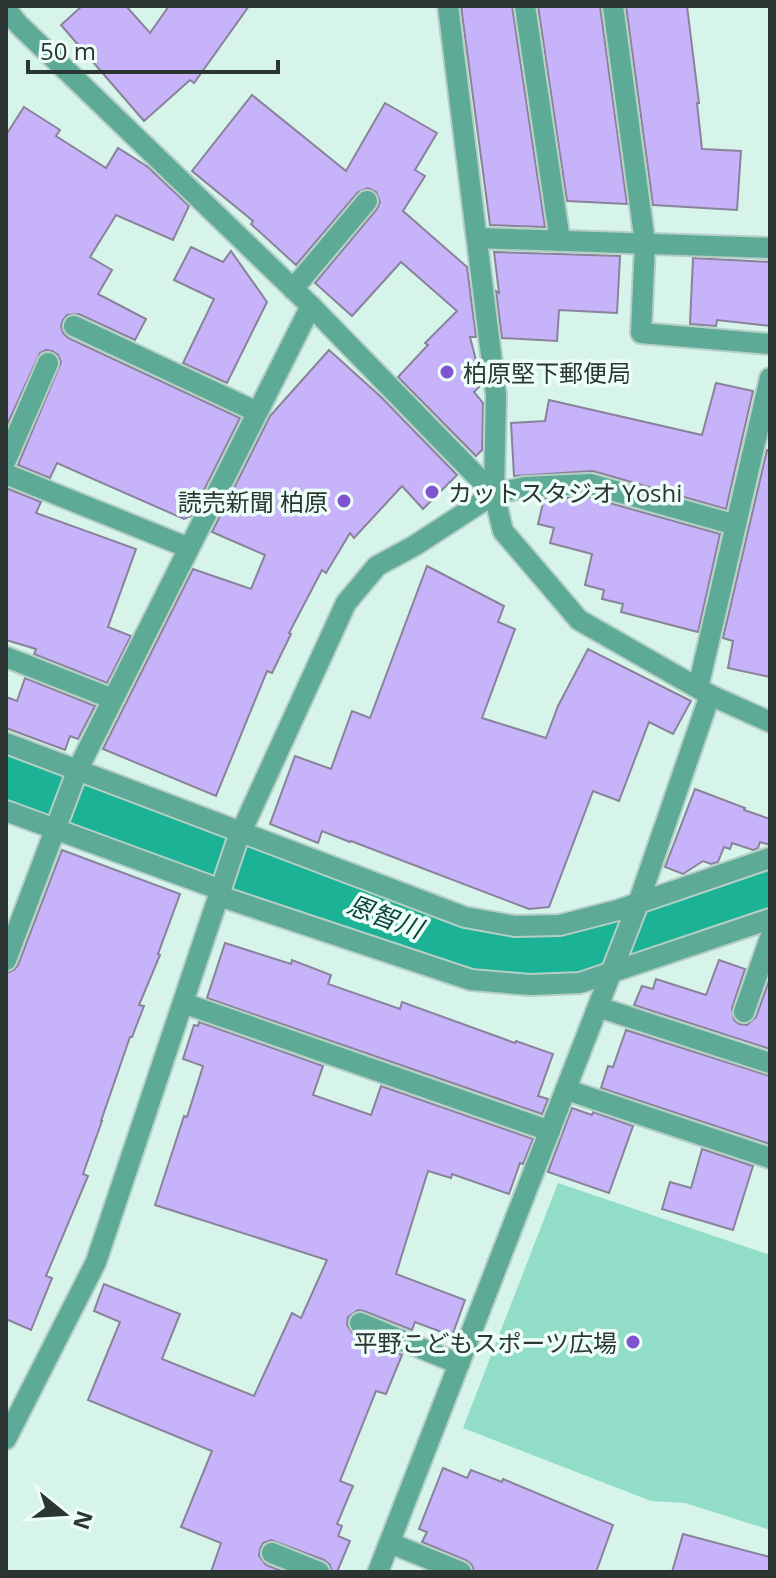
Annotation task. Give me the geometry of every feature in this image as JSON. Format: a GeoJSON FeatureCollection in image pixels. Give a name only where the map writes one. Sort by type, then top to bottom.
{"type":"FeatureCollection","features":[{"type":"Feature","properties":{"kind":"street"},"geometry":{"type":"LineString","coordinates":[[448,6],[496,395],[494,494],[503,531],[579,620],[704,692],[770,722]]}},
{"type":"Feature","properties":{"kind":"street"},"geometry":{"type":"LineString","coordinates":[[525,6],[560,241]]}},
{"type":"Feature","properties":{"kind":"street"},"geometry":{"type":"LineString","coordinates":[[613,6],[645,243],[641,333],[770,344]]}},
{"type":"Feature","properties":{"kind":"street"},"geometry":{"type":"LineString","coordinates":[[6,9],[311,306],[494,494]]}},
{"type":"Feature","properties":{"kind":"street"},"geometry":{"type":"LineString","coordinates":[[293,289],[367,201]]}},
{"type":"Feature","properties":{"kind":"street"},"geometry":{"type":"LineString","coordinates":[[477,238],[770,248]]}},
{"type":"Feature","properties":{"kind":"street"},"geometry":{"type":"LineString","coordinates":[[7,957],[76,774],[311,306]]}},
{"type":"Feature","properties":{"kind":"street"},"geometry":{"type":"LineString","coordinates":[[74,326],[257,412]]}},
{"type":"Feature","properties":{"kind":"street"},"geometry":{"type":"LineString","coordinates":[[6,460],[48,363]]}},
{"type":"Feature","properties":{"kind":"street"},"geometry":{"type":"LineString","coordinates":[[378,1572],[636,909],[704,692],[736,525],[770,378]]}},
{"type":"Feature","properties":{"kind":"street"},"geometry":{"type":"LineString","coordinates":[[6,474],[189,548]]}},
{"type":"Feature","properties":{"kind":"street"},"geometry":{"type":"LineString","coordinates":[[6,1439],[96,1262],[240,837],[346,603],[377,566],[494,494],[525,487],[590,484],[736,525]]}},
{"type":"Feature","properties":{"kind":"street"},"geometry":{"type":"LineString","coordinates":[[6,657],[113,699]]}},
{"type":"Feature","properties":{"kind":"street"},"geometry":{"type":"LineString","coordinates":[[6,743],[76,774],[240,837],[465,917],[515,926],[560,925],[618,910],[636,909],[770,858]]}},
{"type":"Feature","properties":{"kind":"street"},"geometry":{"type":"LineString","coordinates":[[6,811],[57,826],[221,890],[471,980],[530,985],[580,983],[615,965],[770,919]]}},
{"type":"Feature","properties":{"kind":"street"},"geometry":{"type":"LineString","coordinates":[[744,1012],[770,938]]}},
{"type":"Feature","properties":{"kind":"street"},"geometry":{"type":"LineString","coordinates":[[183,1003],[550,1131]]}},
{"type":"Feature","properties":{"kind":"street"},"geometry":{"type":"LineString","coordinates":[[598,1007],[770,1063]]}},
{"type":"Feature","properties":{"kind":"street"},"geometry":{"type":"LineString","coordinates":[[567,1090],[770,1158]]}},
{"type":"Feature","properties":{"kind":"street"},"geometry":{"type":"LineString","coordinates":[[360,1323],[459,1364]]}},
{"type":"Feature","properties":{"kind":"street"},"geometry":{"type":"LineString","coordinates":[[390,1543],[461,1572]]}},
{"type":"Feature","properties":{"kind":"street"},"geometry":{"type":"LineString","coordinates":[[272,1553],[319,1572]]}},
{"type":"Feature","properties":{"kind":"green space","name":"平野こどもスポーツ広場"},"geometry":{"type":"Polygon","coordinates":[[[558,1183],[770,1255],[770,1530],[685,1503],[651,1501],[463,1428],[558,1183]]]}},
{"type":"Feature","properties":{"kind":"building"},"geometry":{"type":"Polygon","coordinates":[[[82,6],[126,6],[150,33],[169,6],[249,6],[194,83],[190,80],[144,121],[61,25],[82,6]]]}},
{"type":"Feature","properties":{"kind":"building"},"geometry":{"type":"Polygon","coordinates":[[[461,6],[512,6],[545,227],[490,225],[461,6]]]}},
{"type":"Feature","properties":{"kind":"building"},"geometry":{"type":"Polygon","coordinates":[[[538,6],[600,6],[627,204],[567,201],[538,6]]]}},
{"type":"Feature","properties":{"kind":"building"},"geometry":{"type":"Polygon","coordinates":[[[626,6],[687,6],[702,149],[741,151],[737,210],[653,205],[626,6]]]}},
{"type":"Feature","properties":{"kind":"building"},"geometry":{"type":"Polygon","coordinates":[[[252,95],[346,171],[385,103],[437,133],[415,170],[425,176],[403,211],[467,267],[476,337],[470,337],[482,384],[474,392],[483,403],[482,450],[476,456],[398,377],[428,345],[425,343],[457,311],[401,262],[352,316],[315,283],[377,209],[380,202],[376,192],[368,188],[358,192],[296,265],[251,224],[253,221],[192,171],[252,95]]]}},
{"type":"Feature","properties":{"kind":"building"},"geometry":{"type":"Polygon","coordinates":[[[24,107],[60,130],[56,136],[106,168],[118,148],[148,167],[189,206],[173,240],[116,215],[90,257],[112,270],[98,294],[146,319],[135,340],[79,314],[67,315],[61,326],[68,338],[240,418],[191,516],[184,519],[57,463],[50,478],[18,465],[61,362],[52,351],[40,353],[6,427],[6,135],[24,107]]]}},
{"type":"Feature","properties":{"kind":"building"},"geometry":{"type":"Polygon","coordinates":[[[191,247],[223,262],[231,251],[267,302],[227,383],[183,363],[214,299],[174,280],[191,247]]]}},
{"type":"Feature","properties":{"kind":"building"},"geometry":{"type":"Polygon","coordinates":[[[494,252],[620,256],[617,313],[559,310],[557,341],[502,338],[494,252]]]}},
{"type":"Feature","properties":{"kind":"building"},"geometry":{"type":"Polygon","coordinates":[[[693,258],[770,262],[770,326],[717,320],[716,326],[690,324],[693,258]]]}},
{"type":"Feature","properties":{"kind":"building"},"geometry":{"type":"Polygon","coordinates":[[[329,350],[380,396],[457,475],[423,509],[402,486],[354,538],[350,533],[326,573],[322,570],[272,673],[267,671],[216,796],[103,749],[193,569],[251,589],[265,555],[212,532],[270,416],[329,350]]]}},
{"type":"Feature","properties":{"kind":"building"},"geometry":{"type":"Polygon","coordinates":[[[716,383],[753,391],[726,509],[593,471],[514,476],[511,423],[545,421],[549,400],[702,435],[716,383]]]}},
{"type":"Feature","properties":{"kind":"building"},"geometry":{"type":"Polygon","coordinates":[[[767,450],[770,451],[770,677],[728,668],[733,641],[723,638],[767,450]]]}},
{"type":"Feature","properties":{"kind":"building"},"geometry":{"type":"Polygon","coordinates":[[[6,488],[41,502],[36,513],[136,549],[108,627],[131,636],[107,683],[34,654],[36,649],[6,640],[6,488]]]}},
{"type":"Feature","properties":{"kind":"building"},"geometry":{"type":"Polygon","coordinates":[[[588,497],[720,534],[698,632],[621,612],[623,604],[602,599],[604,590],[585,585],[592,554],[550,543],[554,528],[538,524],[544,499],[588,497]]]}},
{"type":"Feature","properties":{"kind":"building"},"geometry":{"type":"Polygon","coordinates":[[[427,566],[504,606],[498,622],[515,629],[482,718],[546,738],[558,706],[588,649],[691,701],[673,734],[649,722],[619,801],[593,791],[549,907],[529,909],[322,831],[318,843],[270,824],[295,756],[331,769],[352,711],[370,718],[427,566]]]}},
{"type":"Feature","properties":{"kind":"building"},"geometry":{"type":"Polygon","coordinates":[[[25,678],[95,706],[78,739],[70,736],[65,750],[6,728],[6,697],[17,701],[25,678]]]}},
{"type":"Feature","properties":{"kind":"building"},"geometry":{"type":"Polygon","coordinates":[[[695,789],[770,819],[770,845],[760,842],[758,848],[753,850],[732,843],[730,849],[724,847],[718,862],[711,864],[703,861],[683,874],[665,867],[695,789]]]}},
{"type":"Feature","properties":{"kind":"building"},"geometry":{"type":"Polygon","coordinates":[[[62,850],[180,894],[139,1005],[144,1006],[130,1037],[83,1174],[88,1176],[46,1276],[52,1278],[31,1330],[6,1319],[6,973],[18,965],[62,850]]]}},
{"type":"Feature","properties":{"kind":"building"},"geometry":{"type":"Polygon","coordinates":[[[225,943],[291,964],[292,960],[331,975],[328,984],[400,1009],[402,1002],[553,1054],[538,1096],[548,1099],[542,1114],[207,998],[225,943]]]}},
{"type":"Feature","properties":{"kind":"building"},"geometry":{"type":"Polygon","coordinates":[[[719,960],[745,969],[732,1008],[734,1020],[739,1024],[747,1025],[756,1017],[770,978],[770,1049],[634,1005],[642,986],[653,989],[656,979],[706,995],[719,960]]]}},
{"type":"Feature","properties":{"kind":"building"},"geometry":{"type":"Polygon","coordinates":[[[199,1022],[323,1066],[313,1095],[371,1115],[381,1086],[533,1139],[509,1194],[452,1174],[451,1178],[428,1171],[396,1274],[465,1300],[452,1336],[415,1322],[412,1330],[364,1311],[358,1310],[348,1317],[347,1325],[354,1335],[402,1355],[386,1394],[376,1391],[340,1481],[353,1486],[337,1524],[342,1526],[338,1536],[350,1541],[337,1572],[332,1572],[324,1560],[271,1540],[263,1543],[259,1556],[266,1565],[284,1572],[211,1572],[221,1543],[181,1527],[212,1451],[88,1400],[120,1322],[94,1311],[104,1284],[180,1314],[162,1359],[254,1396],[292,1313],[301,1318],[327,1260],[155,1205],[203,1066],[183,1059],[194,1025],[198,1026],[199,1022]]]}},
{"type":"Feature","properties":{"kind":"building"},"geometry":{"type":"Polygon","coordinates":[[[626,1030],[770,1076],[770,1144],[601,1088],[608,1066],[613,1067],[626,1030]]]}},
{"type":"Feature","properties":{"kind":"building"},"geometry":{"type":"Polygon","coordinates":[[[572,1108],[633,1126],[609,1193],[548,1172],[572,1108]]]}},
{"type":"Feature","properties":{"kind":"building"},"geometry":{"type":"Polygon","coordinates":[[[702,1149],[753,1166],[733,1230],[662,1209],[670,1182],[691,1188],[702,1149]]]}},
{"type":"Feature","properties":{"kind":"building"},"geometry":{"type":"Polygon","coordinates":[[[443,1468],[467,1478],[471,1470],[502,1482],[503,1479],[613,1525],[596,1572],[474,1572],[466,1560],[422,1542],[427,1532],[419,1529],[443,1468]]]}},
{"type":"Feature","properties":{"kind":"building"},"geometry":{"type":"Polygon","coordinates":[[[683,1534],[770,1557],[770,1572],[672,1572],[683,1534]]]}},
{"type":"Feature","properties":{"kind":"waterway","name":"恩智川"},"geometry":{"type":"LineString","coordinates":[[6,778],[257,873],[493,955],[578,954],[770,888]]}},
{"type":"Feature","properties":{"kind":"place","name":"柏原堅下郵便局"},"geometry":{"type":"Point","coordinates":[447,372]}},
{"type":"Feature","properties":{"kind":"place","name":"カットスタジオ Yoshi"},"geometry":{"type":"Point","coordinates":[432,492]}},
{"type":"Feature","properties":{"kind":"place","name":"読売新聞 柏原"},"geometry":{"type":"Point","coordinates":[344,501]}},
{"type":"Feature","properties":{"kind":"place","name":"平野こどもスポーツ広場"},"geometry":{"type":"Point","coordinates":[633,1342]}}]}
